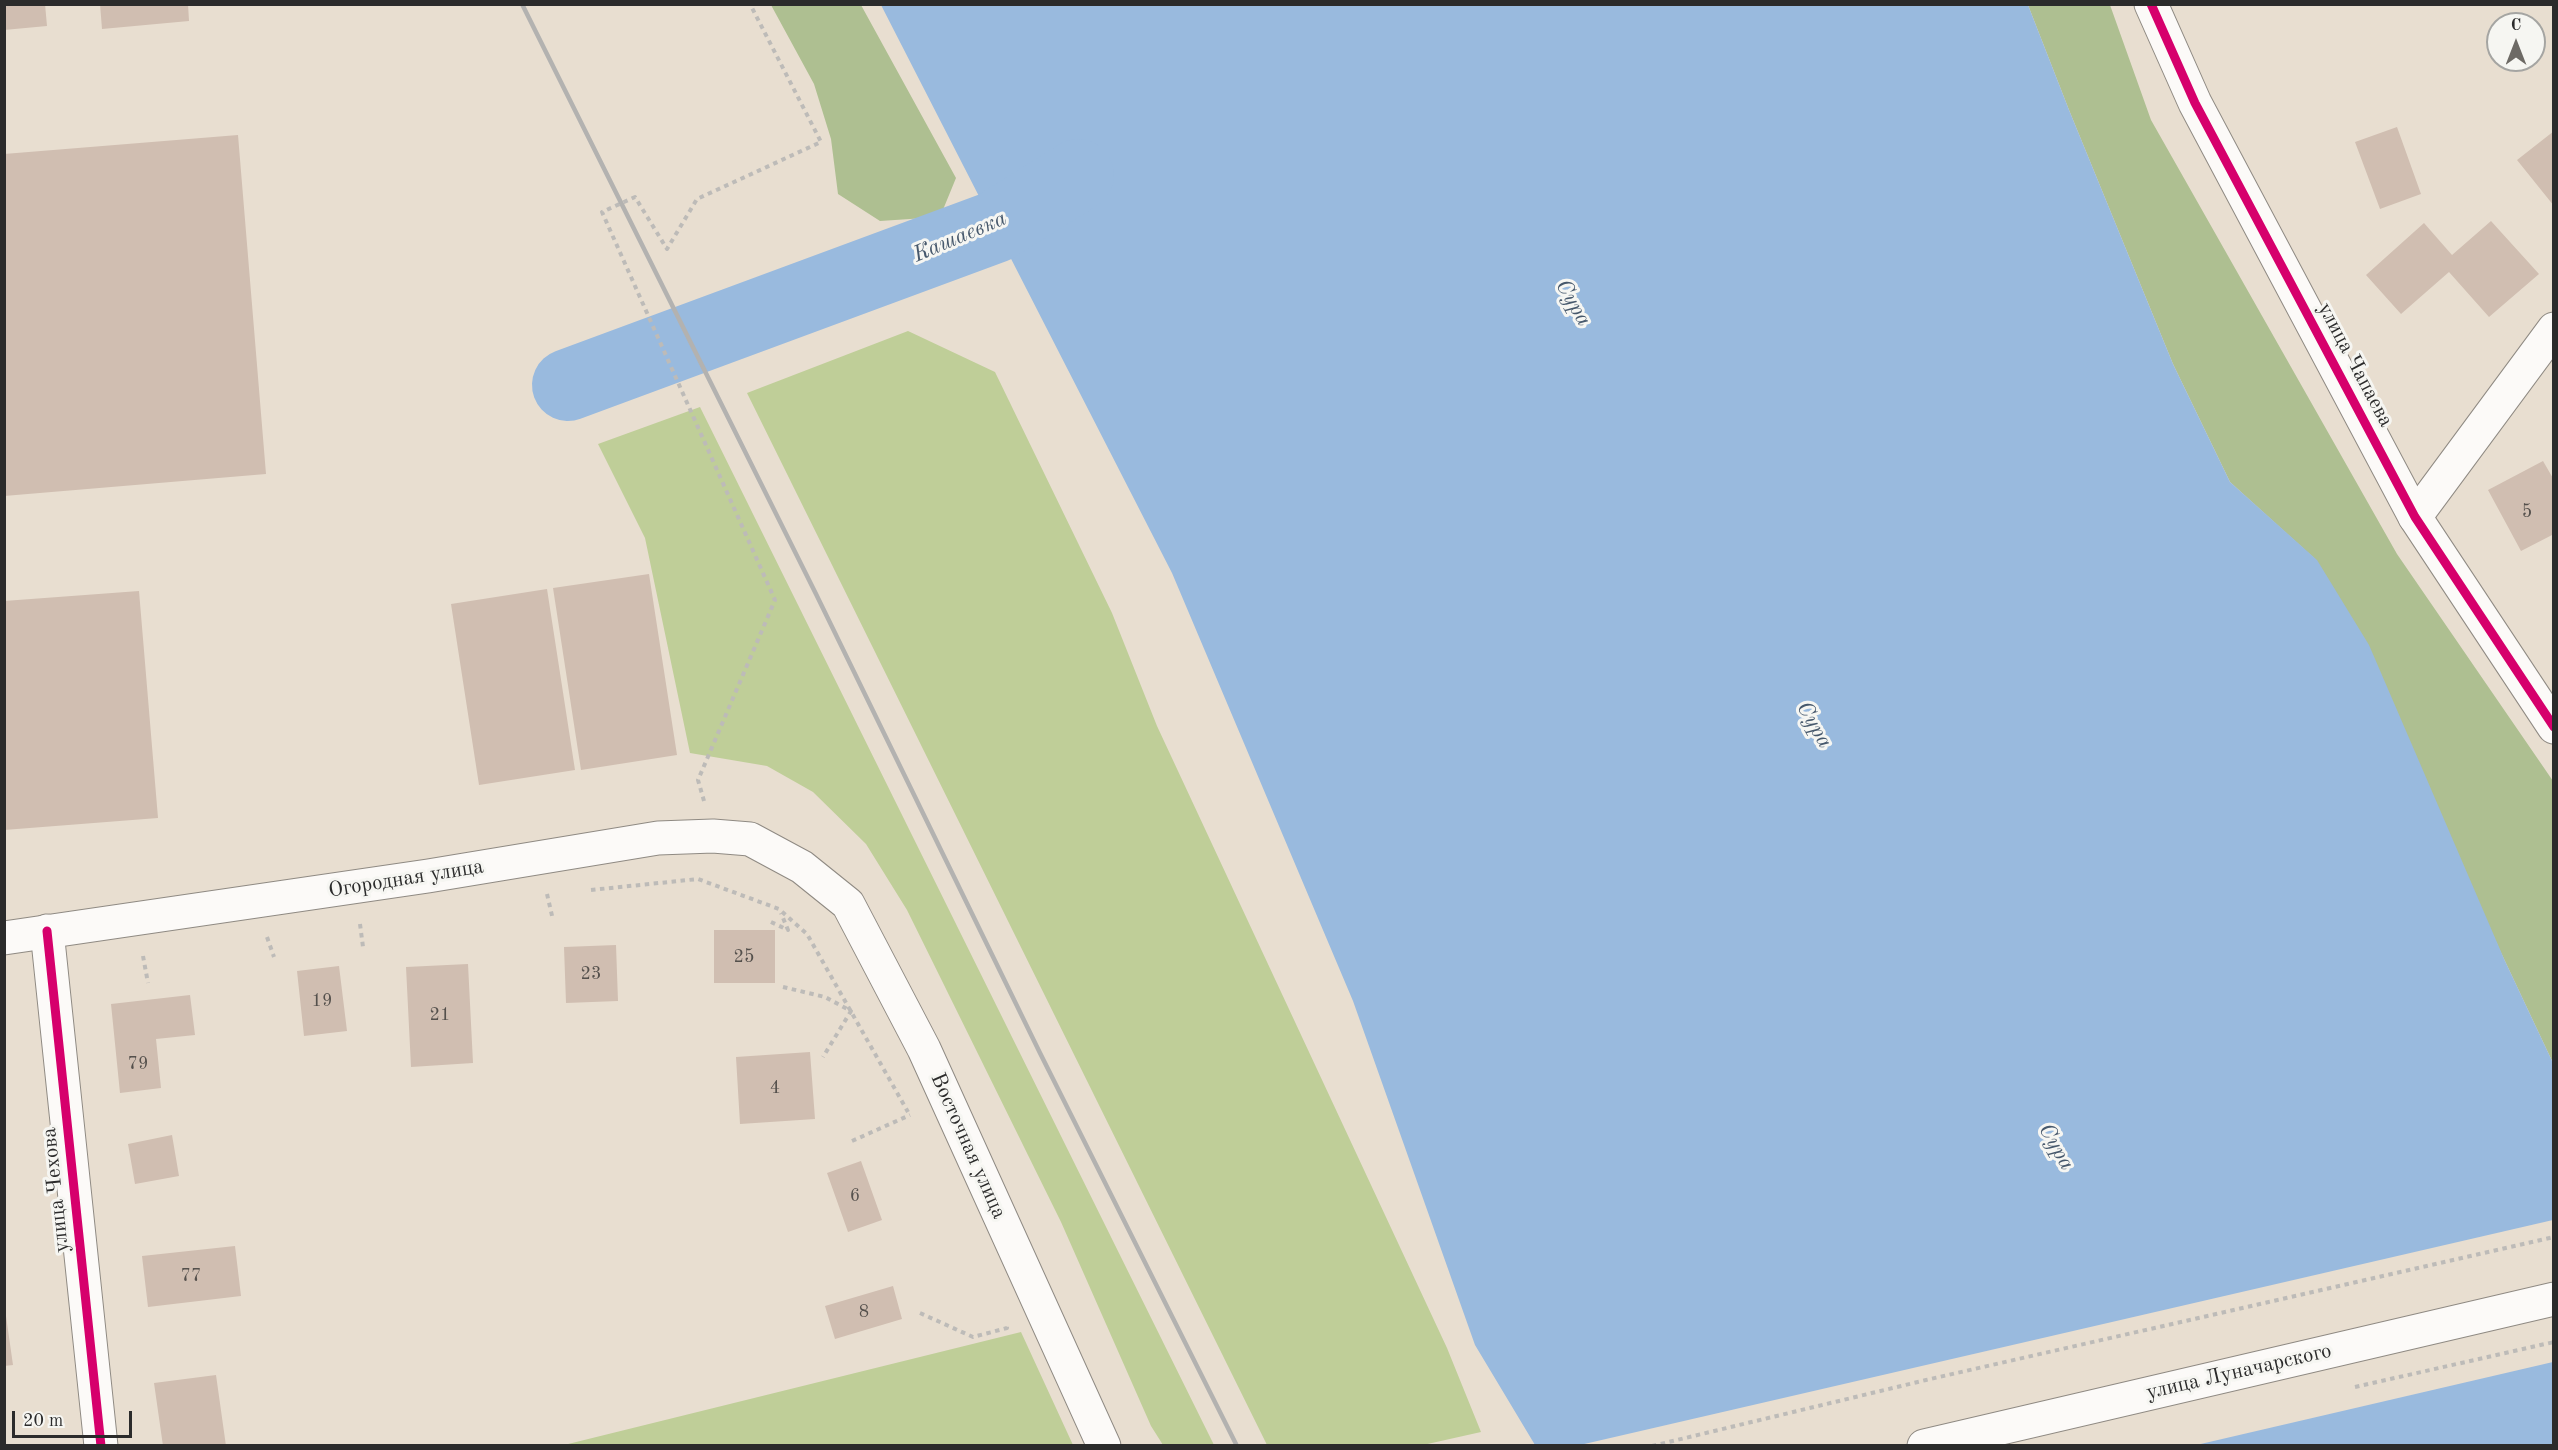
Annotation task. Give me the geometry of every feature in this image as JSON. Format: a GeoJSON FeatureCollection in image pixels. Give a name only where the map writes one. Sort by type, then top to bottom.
{"type":"FeatureCollection","features":[{"type":"Feature","properties":{"kind":"main road","name":"улица Чапаева"},"geometry":{"type":"LineString","coordinates":[[2151,4],[2195,103],[2415,517],[2553,727]]}},
{"type":"Feature","properties":{"kind":"main road"},"geometry":{"type":"LineString","coordinates":[[2415,517],[2553,328]]}},
{"type":"Feature","properties":{"kind":"main road","name":"Огородная улица"},"geometry":{"type":"LineString","coordinates":[[4,938],[428,876],[658,838],[713,836],[750,839],[802,867]]}},
{"type":"Feature","properties":{"kind":"main road","name":"Восточная улица"},"geometry":{"type":"LineString","coordinates":[[802,867],[848,904],[924,1049],[1104,1446]]}},
{"type":"Feature","properties":{"kind":"main road","name":"улица Чехова"},"geometry":{"type":"LineString","coordinates":[[47,931],[101,1446]]}},
{"type":"Feature","properties":{"kind":"main road","name":"улица Луначарского"},"geometry":{"type":"LineString","coordinates":[[1924,1446],[2553,1299]]}},
{"type":"Feature","properties":{"kind":"path"},"geometry":{"type":"LineString","coordinates":[[713,836],[698,780],[775,600],[602,212],[635,196],[667,249],[697,199],[821,142],[750,4]]}},
{"type":"Feature","properties":{"kind":"path"},"geometry":{"type":"LineString","coordinates":[[582,891],[698,879],[779,909],[807,934],[910,1115],[852,1141]]}},
{"type":"Feature","properties":{"kind":"path"},"geometry":{"type":"LineString","coordinates":[[535,896],[558,893]]}},
{"type":"Feature","properties":{"kind":"path"},"geometry":{"type":"LineString","coordinates":[[547,894],[553,920]]}},
{"type":"Feature","properties":{"kind":"path"},"geometry":{"type":"LineString","coordinates":[[771,922],[788,930],[779,909]]}},
{"type":"Feature","properties":{"kind":"path"},"geometry":{"type":"LineString","coordinates":[[359,920],[363,946]]}},
{"type":"Feature","properties":{"kind":"path"},"geometry":{"type":"LineString","coordinates":[[255,938],[278,934]]}},
{"type":"Feature","properties":{"kind":"path"},"geometry":{"type":"LineString","coordinates":[[267,936],[274,957]]}},
{"type":"Feature","properties":{"kind":"path"},"geometry":{"type":"LineString","coordinates":[[134,958],[155,954]]}},
{"type":"Feature","properties":{"kind":"path"},"geometry":{"type":"LineString","coordinates":[[144,956],[148,983]]}},
{"type":"Feature","properties":{"kind":"path"},"geometry":{"type":"LineString","coordinates":[[783,987],[825,997],[851,1011]]}},
{"type":"Feature","properties":{"kind":"path"},"geometry":{"type":"LineString","coordinates":[[823,1057],[851,1011]]}},
{"type":"Feature","properties":{"kind":"path"},"geometry":{"type":"LineString","coordinates":[[1652,1446],[1926,1380],[2553,1237]]}},
{"type":"Feature","properties":{"kind":"path"},"geometry":{"type":"LineString","coordinates":[[921,1313],[973,1336],[1008,1328],[1003,1317]]}},
{"type":"Feature","properties":{"kind":"green space"},"geometry":{"type":"Polygon","coordinates":[[[771,5],[861,5],[956,178],[940,217],[880,221],[838,194],[831,139],[814,84],[771,5]]]}},
{"type":"Feature","properties":{"kind":"green space"},"geometry":{"type":"Polygon","coordinates":[[[2028,5],[2110,5],[2151,120],[2397,554],[2553,781],[2553,1063],[2316,560],[2230,482],[2173,364],[2028,5]]]}},
{"type":"Feature","properties":{"kind":"green space"},"geometry":{"type":"Polygon","coordinates":[[[908,331],[995,372],[1112,613],[1157,726],[1447,1348],[1481,1432],[1423,1445],[1267,1445],[747,393],[908,331]]]}},
{"type":"Feature","properties":{"kind":"green space"},"geometry":{"type":"Polygon","coordinates":[[[700,407],[1214,1445],[1163,1445],[1151,1426],[1061,1222],[907,910],[866,844],[813,792],[767,766],[690,753],[645,538],[598,444],[700,407]]]}},
{"type":"Feature","properties":{"kind":"green space"},"geometry":{"type":"Polygon","coordinates":[[[1021,1332],[1073,1445],[564,1445],[1021,1332]]]}},
{"type":"Feature","properties":{"kind":"water","name":"Сура"},"geometry":{"type":"Polygon","coordinates":[[[881,5],[2028,5],[2173,364],[2230,482],[2317,560],[2369,645],[2505,961],[2553,1063],[2553,1445],[1535,1445],[1475,1345],[1353,1001],[1172,573],[881,5]]]}},
{"type":"Feature","properties":{"kind":"pier"},"geometry":{"type":"Polygon","coordinates":[[[2553,1220],[2553,1362],[2192,1446],[1580,1445],[2553,1220]]]}},
{"type":"Feature","properties":{"kind":"building"},"geometry":{"type":"Polygon","coordinates":[[[4,4],[45,4],[47,26],[4,30],[4,4]]]}},
{"type":"Feature","properties":{"kind":"building"},"geometry":{"type":"Polygon","coordinates":[[[100,4],[188,4],[189,21],[102,29],[100,4]]]}},
{"type":"Feature","properties":{"kind":"building"},"geometry":{"type":"Polygon","coordinates":[[[2397,127],[2421,194],[2380,209],[2355,142],[2397,127]]]}},
{"type":"Feature","properties":{"kind":"building"},"geometry":{"type":"Polygon","coordinates":[[[2554,131],[2554,206],[2517,160],[2554,131]]]}},
{"type":"Feature","properties":{"kind":"building"},"geometry":{"type":"Polygon","coordinates":[[[238,135],[266,474],[4,496],[4,154],[238,135]]]}},
{"type":"Feature","properties":{"kind":"building"},"geometry":{"type":"Polygon","coordinates":[[[2491,221],[2539,274],[2489,317],[2449,272],[2401,314],[2366,275],[2424,223],[2452,255],[2491,221]]]}},
{"type":"Feature","properties":{"kind":"building"},"geometry":{"type":"Polygon","coordinates":[[[2543,461],[2554,480],[2554,534],[2521,551],[2488,490],[2543,461]]]}},
{"type":"Feature","properties":{"kind":"building"},"geometry":{"type":"Polygon","coordinates":[[[649,574],[677,755],[581,770],[553,588],[649,574]]]}},
{"type":"Feature","properties":{"kind":"building"},"geometry":{"type":"Polygon","coordinates":[[[547,589],[575,770],[479,785],[451,604],[547,589]]]}},
{"type":"Feature","properties":{"kind":"building"},"geometry":{"type":"Polygon","coordinates":[[[139,591],[158,818],[4,830],[4,601],[139,591]]]}},
{"type":"Feature","properties":{"kind":"building"},"geometry":{"type":"Polygon","coordinates":[[[714,930],[775,930],[775,983],[714,983],[714,930]]]}},
{"type":"Feature","properties":{"kind":"building"},"geometry":{"type":"Polygon","coordinates":[[[616,945],[618,1001],[566,1003],[564,947],[616,945]]]}},
{"type":"Feature","properties":{"kind":"building"},"geometry":{"type":"Polygon","coordinates":[[[468,964],[473,1063],[411,1067],[406,967],[468,964]]]}},
{"type":"Feature","properties":{"kind":"building"},"geometry":{"type":"Polygon","coordinates":[[[339,966],[347,1031],[304,1036],[297,971],[339,966]]]}},
{"type":"Feature","properties":{"kind":"building"},"geometry":{"type":"Polygon","coordinates":[[[190,995],[195,1035],[156,1039],[161,1088],[120,1093],[111,1004],[190,995]]]}},
{"type":"Feature","properties":{"kind":"building"},"geometry":{"type":"Polygon","coordinates":[[[810,1052],[815,1119],[740,1124],[736,1057],[810,1052]]]}},
{"type":"Feature","properties":{"kind":"building"},"geometry":{"type":"Polygon","coordinates":[[[172,1135],[179,1176],[135,1184],[128,1144],[172,1135]]]}},
{"type":"Feature","properties":{"kind":"building"},"geometry":{"type":"Polygon","coordinates":[[[861,1161],[882,1220],[848,1232],[827,1173],[861,1161]]]}},
{"type":"Feature","properties":{"kind":"building"},"geometry":{"type":"Polygon","coordinates":[[[235,1246],[241,1296],[148,1307],[142,1256],[235,1246]]]}},
{"type":"Feature","properties":{"kind":"building"},"geometry":{"type":"Polygon","coordinates":[[[893,1286],[902,1319],[835,1339],[825,1306],[893,1286]]]}},
{"type":"Feature","properties":{"kind":"building"},"geometry":{"type":"Polygon","coordinates":[[[4,1302],[13,1365],[4,1366],[4,1302]]]}},
{"type":"Feature","properties":{"kind":"building"},"geometry":{"type":"Polygon","coordinates":[[[216,1375],[226,1446],[163,1446],[154,1383],[216,1375]]]}},
{"type":"Feature","properties":{"kind":"waterway","name":"Кашаевка"},"geometry":{"type":"LineString","coordinates":[[568,385],[995,227],[1078,175]]}},
{"type":"Feature","properties":{"kind":"railway"},"geometry":{"type":"LineString","coordinates":[[522,4],[816,594],[1040,1053],[1237,1446]]}},
{"type":"Feature","properties":{"kind":"cycle path"},"geometry":{"type":"LineString","coordinates":[[2151,4],[2195,103],[2415,517],[2554,727]]}},
{"type":"Feature","properties":{"kind":"cycle path"},"geometry":{"type":"LineString","coordinates":[[47,931],[101,1446]]}}]}
